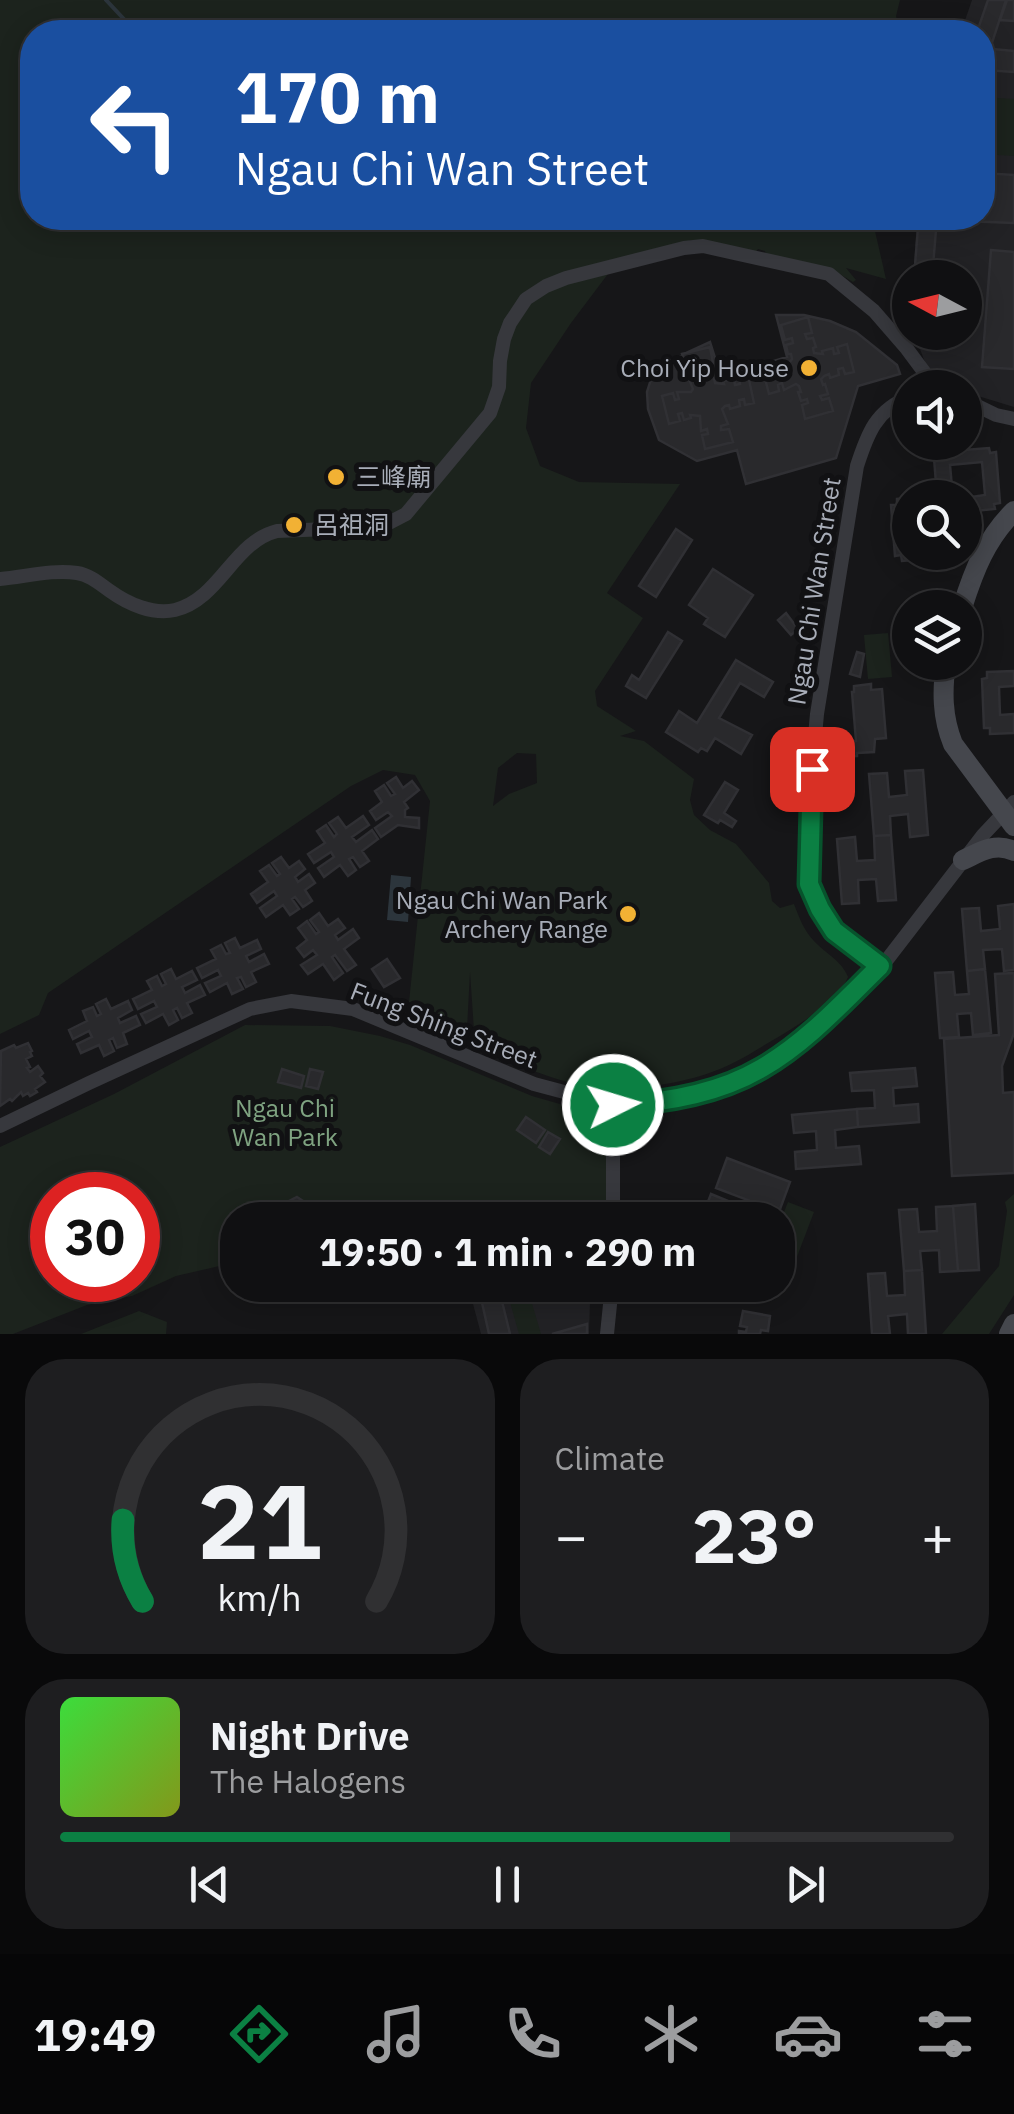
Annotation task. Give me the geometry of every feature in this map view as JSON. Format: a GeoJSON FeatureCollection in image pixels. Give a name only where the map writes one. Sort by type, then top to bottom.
{"type":"FeatureCollection","features":[{"type":"Feature","properties":{"kind":"main road"},"geometry":{"type":"LineString","coordinates":[[968,590],[988,540],[1014,510]]}},
{"type":"Feature","properties":{"kind":"main road"},"geometry":{"type":"LineString","coordinates":[[945,680],[946,729],[960,756],[1010,814]]}},
{"type":"Feature","properties":{"kind":"main road"},"geometry":{"type":"LineString","coordinates":[[963,860],[994,847],[1014,851]]}},
{"type":"Feature","properties":{"kind":"main road"},"geometry":{"type":"LineString","coordinates":[[1008,1334],[1014,1324]]}},
{"type":"Feature","properties":{"kind":"street"},"geometry":{"type":"LineString","coordinates":[[0,579],[79,573],[135,606],[173,611],[203,596],[263,534],[381,527],[395,522],[406,514],[490,412],[499,387],[504,339],[526,299],[566,278],[684,248],[703,246],[829,274],[874,311],[923,370]]}},
{"type":"Feature","properties":{"kind":"street","name":"Ngau Chi Wan Street"},"geometry":{"type":"LineString","coordinates":[[880,966],[834,931],[809,884],[812,769],[820,696],[857,466],[868,432],[892,407]]}},
{"type":"Feature","properties":{"kind":"street"},"geometry":{"type":"LineString","coordinates":[[982,408],[1014,419]]}},
{"type":"Feature","properties":{"kind":"street","name":"Fung Shing Street"},"geometry":{"type":"LineString","coordinates":[[0,1126],[250,1009],[291,1001],[353,1010],[534,1084],[613,1105],[682,1098],[716,1089],[762,1068],[813,1031],[880,966],[963,860],[1010,814]]}},
{"type":"Feature","properties":{"kind":"street"},"geometry":{"type":"LineString","coordinates":[[613,1105],[613,1202]]}},
{"type":"Feature","properties":{"kind":"street"},"geometry":{"type":"LineString","coordinates":[[607,1334],[610,1302]]}},
{"type":"Feature","properties":{"kind":"shaded area"},"geometry":{"type":"Polygon","coordinates":[[[972,0],[1014,0],[1014,407],[982,397],[982,370],[928,370],[920,350],[982,350],[982,260],[914,260],[916,230],[995,230],[995,20],[965,20],[972,0]]]}},
{"type":"Feature","properties":{"kind":"shaded area"},"geometry":{"type":"Polygon","coordinates":[[[391,875],[411,877],[408,922],[387,920],[391,875]]]}},
{"type":"Feature","properties":{"kind":"shaded area"},"geometry":{"type":"Polygon","coordinates":[[[473,1302],[590,1302],[589,1334],[481,1334],[473,1302]]]}},
{"type":"Feature","properties":{"kind":"green space"},"geometry":{"type":"Polygon","coordinates":[[[0,0],[900,0],[897,20],[20,20],[20,230],[875,230],[886,279],[846,268],[856,280],[853,282],[838,273],[767,257],[765,251],[758,249],[755,253],[692,240],[617,262],[531,383],[526,428],[540,466],[579,482],[680,484],[607,593],[643,618],[595,691],[597,706],[636,731],[620,736],[644,741],[694,779],[690,800],[694,815],[710,830],[736,844],[769,883],[772,901],[780,908],[794,904],[810,937],[838,962],[848,977],[828,1002],[798,1025],[733,1063],[697,1077],[656,1086],[615,1088],[576,1084],[475,1045],[470,972],[467,1029],[409,1002],[430,801],[415,775],[383,770],[351,786],[48,993],[39,1015],[0,1034],[0,0]],[[517,753],[498,768],[493,806],[509,794],[537,783],[536,754],[517,753]]]}},
{"type":"Feature","properties":{"kind":"green space"},"geometry":{"type":"Polygon","coordinates":[[[995,98],[1014,99],[1014,156],[995,155],[995,98]]]}},
{"type":"Feature","properties":{"kind":"green space"},"geometry":{"type":"Polygon","coordinates":[[[888,633],[892,677],[868,679],[864,635],[888,633]]]}},
{"type":"Feature","properties":{"kind":"green space","name":"Ngau Chi Wan Park"},"geometry":{"type":"Polygon","coordinates":[[[245,1025],[330,1026],[410,1045],[532,1096],[598,1115],[608,1129],[606,1202],[220,1202],[220,1266],[160,1283],[160,1172],[30,1172],[30,1302],[102,1302],[13,1334],[0,1334],[0,1147],[114,1094],[245,1025]]]}},
{"type":"Feature","properties":{"kind":"green space"},"geometry":{"type":"Polygon","coordinates":[[[1014,1194],[1014,1295],[989,1334],[942,1334],[999,1266],[1005,1202],[1014,1194]]]}},
{"type":"Feature","properties":{"kind":"green space"},"geometry":{"type":"Polygon","coordinates":[[[795,1205],[814,1212],[795,1262],[795,1205]]]}},
{"type":"Feature","properties":{"kind":"green space"},"geometry":{"type":"Polygon","coordinates":[[[510,1302],[532,1302],[541,1334],[519,1334],[510,1302]]]}},
{"type":"Feature","properties":{"kind":"green space"},"geometry":{"type":"Polygon","coordinates":[[[139,1311],[167,1322],[166,1334],[81,1334],[139,1311]]]}},
{"type":"Feature","properties":{"kind":"building"},"geometry":{"type":"Polygon","coordinates":[[[988,0],[1006,0],[995,34],[995,20],[981,20],[988,0]]]}},
{"type":"Feature","properties":{"kind":"building"},"geometry":{"type":"Polygon","coordinates":[[[1007,0],[1014,0],[1014,21],[1000,20],[1007,0]]]}},
{"type":"Feature","properties":{"kind":"building"},"geometry":{"type":"Polygon","coordinates":[[[995,49],[1014,51],[1014,72],[995,71],[995,49]]]}},
{"type":"Feature","properties":{"kind":"building"},"geometry":{"type":"Polygon","coordinates":[[[995,174],[1014,175],[1014,223],[995,222],[995,174]]]}},
{"type":"Feature","properties":{"kind":"building"},"geometry":{"type":"Polygon","coordinates":[[[918,230],[936,230],[934,260],[915,260],[918,230]]]}},
{"type":"Feature","properties":{"kind":"building"},"geometry":{"type":"Polygon","coordinates":[[[991,250],[1014,252],[1014,369],[982,367],[991,250]]]}},
{"type":"Feature","properties":{"kind":"building"},"geometry":{"type":"Polygon","coordinates":[[[776,315],[804,315],[856,332],[899,370],[892,370],[892,376],[858,386],[836,458],[746,484],[737,450],[697,461],[659,440],[648,409],[647,392],[652,376],[662,364],[710,342],[721,377],[787,357],[776,315]]]}},
{"type":"Feature","properties":{"kind":"building","name":"Choi Yip House"},"geometry":{"type":"Polygon","coordinates":[[[808,317],[812,333],[805,334],[807,339],[813,338],[814,353],[823,354],[822,351],[833,348],[834,354],[839,353],[837,347],[847,344],[854,372],[845,374],[843,368],[838,369],[839,375],[824,376],[821,379],[828,394],[820,396],[822,400],[829,398],[833,411],[805,419],[802,405],[808,403],[807,399],[801,401],[799,386],[784,390],[782,383],[778,385],[779,391],[769,394],[762,367],[772,364],[774,370],[778,369],[776,363],[790,362],[786,345],[793,343],[792,338],[785,340],[781,325],[808,317]]]}},
{"type":"Feature","properties":{"kind":"building"},"geometry":{"type":"Polygon","coordinates":[[[710,347],[713,363],[707,364],[708,369],[715,368],[715,383],[734,379],[735,385],[740,384],[739,377],[748,375],[754,403],[745,405],[744,399],[739,400],[740,406],[725,406],[722,409],[728,424],[721,426],[721,430],[729,429],[733,442],[705,449],[702,435],[708,434],[707,429],[701,431],[700,416],[690,415],[684,420],[682,413],[678,414],[680,421],[669,424],[662,396],[673,393],[675,400],[679,399],[677,392],[691,392],[687,374],[694,372],[693,367],[686,369],[682,354],[710,347]]]}},
{"type":"Feature","properties":{"kind":"building"},"geometry":{"type":"Polygon","coordinates":[[[982,449],[996,452],[1000,503],[994,504],[995,509],[982,510],[982,462],[950,465],[951,480],[936,480],[934,460],[982,460],[982,449]]]}},
{"type":"Feature","properties":{"kind":"building"},"geometry":{"type":"Polygon","coordinates":[[[676,529],[692,540],[656,597],[639,586],[676,529]]]}},
{"type":"Feature","properties":{"kind":"building"},"geometry":{"type":"Polygon","coordinates":[[[713,569],[753,595],[725,637],[704,624],[708,618],[689,605],[713,569]]]}},
{"type":"Feature","properties":{"kind":"building"},"geometry":{"type":"Polygon","coordinates":[[[786,613],[798,629],[791,635],[778,620],[786,613]]]}},
{"type":"Feature","properties":{"kind":"building"},"geometry":{"type":"Polygon","coordinates":[[[668,632],[682,641],[646,698],[626,686],[632,675],[639,680],[668,632]]]}},
{"type":"Feature","properties":{"kind":"building"},"geometry":{"type":"Polygon","coordinates":[[[857,652],[864,654],[860,677],[850,674],[857,652]]]}},
{"type":"Feature","properties":{"kind":"building"},"geometry":{"type":"Polygon","coordinates":[[[736,660],[773,682],[764,697],[740,683],[719,718],[752,735],[741,754],[715,738],[707,751],[701,748],[698,752],[666,732],[679,711],[697,723],[736,660]]]}},
{"type":"Feature","properties":{"kind":"building"},"geometry":{"type":"Polygon","coordinates":[[[1014,671],[1014,686],[999,687],[1000,715],[1014,714],[1014,733],[990,734],[990,728],[984,728],[982,679],[987,678],[987,672],[1014,671]]]}},
{"type":"Feature","properties":{"kind":"building"},"geometry":{"type":"Polygon","coordinates":[[[871,684],[871,690],[882,689],[886,738],[875,739],[874,752],[835,757],[834,743],[856,741],[854,686],[871,684]]]}},
{"type":"Feature","properties":{"kind":"building"},"geometry":{"type":"Polygon","coordinates":[[[923,770],[928,835],[910,837],[908,814],[890,816],[891,835],[874,836],[869,774],[887,773],[889,797],[907,795],[905,771],[923,770]]]}},
{"type":"Feature","properties":{"kind":"building"},"geometry":{"type":"Polygon","coordinates":[[[396,777],[403,788],[412,781],[419,790],[404,802],[408,808],[405,817],[419,818],[419,828],[398,825],[381,837],[375,828],[392,816],[388,812],[376,820],[370,811],[382,802],[375,791],[384,785],[391,796],[395,794],[387,783],[396,777]]]}},
{"type":"Feature","properties":{"kind":"building"},"geometry":{"type":"Polygon","coordinates":[[[725,782],[738,790],[724,813],[736,821],[732,827],[704,815],[725,782]]]}},
{"type":"Feature","properties":{"kind":"building"},"geometry":{"type":"Polygon","coordinates":[[[363,816],[369,825],[352,837],[356,842],[372,830],[378,839],[362,851],[369,861],[360,867],[353,857],[349,859],[356,870],[348,876],[340,865],[324,877],[318,868],[334,857],[331,852],[314,863],[308,854],[325,843],[317,831],[326,825],[334,837],[337,834],[329,823],[338,817],[346,828],[363,816]]]}},
{"type":"Feature","properties":{"kind":"building"},"geometry":{"type":"Polygon","coordinates":[[[891,835],[896,900],[878,901],[876,879],[858,880],[859,903],[842,904],[837,839],[855,837],[857,861],[875,860],[874,836],[891,835]]]}},
{"type":"Feature","properties":{"kind":"building"},"geometry":{"type":"Polygon","coordinates":[[[281,857],[289,868],[299,861],[305,869],[295,877],[298,882],[309,874],[315,883],[305,890],[312,901],[303,907],[295,897],[292,899],[299,909],[290,915],[283,905],[266,917],[260,908],[277,896],[274,891],[257,903],[251,894],[268,882],[260,871],[269,865],[277,876],[280,874],[272,863],[281,857]]]}},
{"type":"Feature","properties":{"kind":"building"},"geometry":{"type":"Polygon","coordinates":[[[1014,904],[1014,970],[1004,971],[1002,949],[983,950],[985,969],[967,971],[962,909],[979,908],[981,931],[1000,929],[998,906],[1014,904]]]}},
{"type":"Feature","properties":{"kind":"building"},"geometry":{"type":"Polygon","coordinates":[[[319,913],[328,926],[338,919],[345,928],[335,935],[338,940],[353,929],[359,938],[344,949],[356,965],[347,971],[335,955],[332,957],[343,973],[334,980],[323,964],[308,974],[301,965],[317,955],[313,950],[304,957],[297,948],[307,940],[298,928],[307,921],[316,934],[319,932],[310,920],[319,913]]]}},
{"type":"Feature","properties":{"kind":"building"},"geometry":{"type":"Polygon","coordinates":[[[235,938],[240,948],[257,940],[261,949],[246,956],[249,962],[264,954],[269,964],[251,972],[256,982],[246,987],[241,977],[237,978],[243,989],[232,994],[227,983],[210,992],[205,983],[221,976],[218,970],[202,978],[197,968],[216,959],[211,950],[221,945],[226,954],[230,953],[225,943],[235,938]]]}},
{"type":"Feature","properties":{"kind":"building"},"geometry":{"type":"Polygon","coordinates":[[[387,959],[400,978],[384,987],[372,969],[387,959]]]}},
{"type":"Feature","properties":{"kind":"building"},"geometry":{"type":"Polygon","coordinates":[[[171,969],[176,979],[192,971],[197,980],[182,987],[185,993],[200,985],[205,995],[187,1003],[192,1013],[182,1018],[177,1008],[173,1010],[178,1020],[169,1025],[163,1014],[146,1023],[141,1014],[157,1007],[154,1001],[138,1009],[133,999],[152,990],[147,981],[157,976],[162,986],[166,984],[161,974],[171,969]]]}},
{"type":"Feature","properties":{"kind":"building"},"geometry":{"type":"Polygon","coordinates":[[[985,969],[991,1033],[973,1035],[971,1013],[957,1014],[959,1037],[940,1038],[935,973],[953,972],[955,995],[969,994],[967,971],[985,969]]]}},
{"type":"Feature","properties":{"kind":"building"},"geometry":{"type":"Polygon","coordinates":[[[1014,973],[1014,1033],[1002,1066],[1003,1093],[1014,1092],[1014,1173],[952,1176],[944,1039],[999,1035],[995,974],[1014,973]]]}},
{"type":"Feature","properties":{"kind":"building"},"geometry":{"type":"Polygon","coordinates":[[[106,999],[111,1009],[128,1001],[132,1010],[118,1018],[120,1023],[136,1016],[140,1025],[123,1033],[127,1044],[117,1048],[113,1038],[109,1040],[114,1051],[104,1056],[99,1045],[81,1053],[77,1044],[92,1037],[89,1031],[73,1039],[69,1030],[87,1021],[83,1011],[93,1007],[97,1016],[101,1014],[96,1004],[106,999]]]}},
{"type":"Feature","properties":{"kind":"building"},"geometry":{"type":"Polygon","coordinates":[[[28,1043],[32,1056],[26,1059],[30,1067],[27,1068],[30,1072],[38,1066],[45,1082],[30,1096],[21,1092],[0,1106],[1,1051],[28,1043]]]}},
{"type":"Feature","properties":{"kind":"building"},"geometry":{"type":"Polygon","coordinates":[[[915,1068],[917,1086],[893,1088],[894,1106],[918,1104],[919,1122],[858,1127],[857,1109],[875,1108],[874,1090],[852,1091],[850,1073],[915,1068]]]}},
{"type":"Feature","properties":{"kind":"building"},"geometry":{"type":"Polygon","coordinates":[[[282,1069],[304,1076],[301,1088],[278,1082],[282,1069]]]}},
{"type":"Feature","properties":{"kind":"building"},"geometry":{"type":"Polygon","coordinates":[[[310,1069],[323,1072],[318,1089],[306,1086],[310,1069]]]}},
{"type":"Feature","properties":{"kind":"building"},"geometry":{"type":"Polygon","coordinates":[[[857,1109],[858,1127],[835,1130],[836,1148],[859,1146],[861,1164],[796,1169],[795,1152],[817,1150],[816,1131],[794,1133],[792,1115],[857,1109]]]}},
{"type":"Feature","properties":{"kind":"building"},"geometry":{"type":"Polygon","coordinates":[[[526,1117],[545,1130],[536,1143],[517,1130],[526,1117]]]}},
{"type":"Feature","properties":{"kind":"building"},"geometry":{"type":"Polygon","coordinates":[[[548,1132],[560,1139],[550,1154],[539,1147],[548,1132]]]}},
{"type":"Feature","properties":{"kind":"building"},"geometry":{"type":"Polygon","coordinates":[[[727,1158],[790,1182],[783,1202],[753,1202],[716,1188],[727,1158]]]}},
{"type":"Feature","properties":{"kind":"building"},"geometry":{"type":"Polygon","coordinates":[[[711,1194],[728,1201],[728,1202],[708,1202],[711,1194]]]}},
{"type":"Feature","properties":{"kind":"building"},"geometry":{"type":"Polygon","coordinates":[[[975,1204],[979,1270],[958,1271],[953,1206],[975,1204]]]}},
{"type":"Feature","properties":{"kind":"building"},"geometry":{"type":"Polygon","coordinates":[[[953,1206],[958,1271],[940,1272],[939,1250],[920,1251],[922,1270],[904,1271],[899,1210],[917,1209],[919,1232],[937,1231],[936,1207],[953,1206]]]}},
{"type":"Feature","properties":{"kind":"building"},"geometry":{"type":"Polygon","coordinates":[[[922,1270],[926,1334],[908,1334],[907,1314],[888,1316],[890,1334],[872,1334],[868,1274],[885,1273],[887,1296],[905,1295],[904,1271],[922,1270]]]}},
{"type":"Feature","properties":{"kind":"building"},"geometry":{"type":"Polygon","coordinates":[[[482,1302],[502,1302],[510,1334],[489,1334],[482,1302]]]}},
{"type":"Feature","properties":{"kind":"building"},"geometry":{"type":"Polygon","coordinates":[[[743,1311],[770,1316],[768,1331],[739,1334],[746,1332],[747,1327],[740,1326],[743,1311]]]}},
{"type":"Feature","properties":{"kind":"building"},"geometry":{"type":"Polygon","coordinates":[[[587,1324],[587,1334],[552,1334],[587,1324]]]}},
{"type":"Feature","properties":{"kind":"waterway"},"geometry":{"type":"LineString","coordinates":[[106,0],[125,20]]}},
{"type":"Feature","properties":{"kind":"place","name":"Choi Yip House"},"geometry":{"type":"Point","coordinates":[809,368]}},
{"type":"Feature","properties":{"kind":"place","name":"三峰廟"},"geometry":{"type":"Point","coordinates":[336,477]}},
{"type":"Feature","properties":{"kind":"place","name":"呂祖洞"},"geometry":{"type":"Point","coordinates":[294,525]}},
{"type":"Feature","properties":{"kind":"place","name":"Ngau Chi Wan Park Archery Range"},"geometry":{"type":"Point","coordinates":[628,914]}},
{"type":"Feature","properties":{"kind":"route"},"geometry":{"type":"LineString","coordinates":[[613,1105],[682,1098],[716,1089],[762,1068],[813,1031],[880,966],[834,931],[809,884],[812,769]]}}]}
